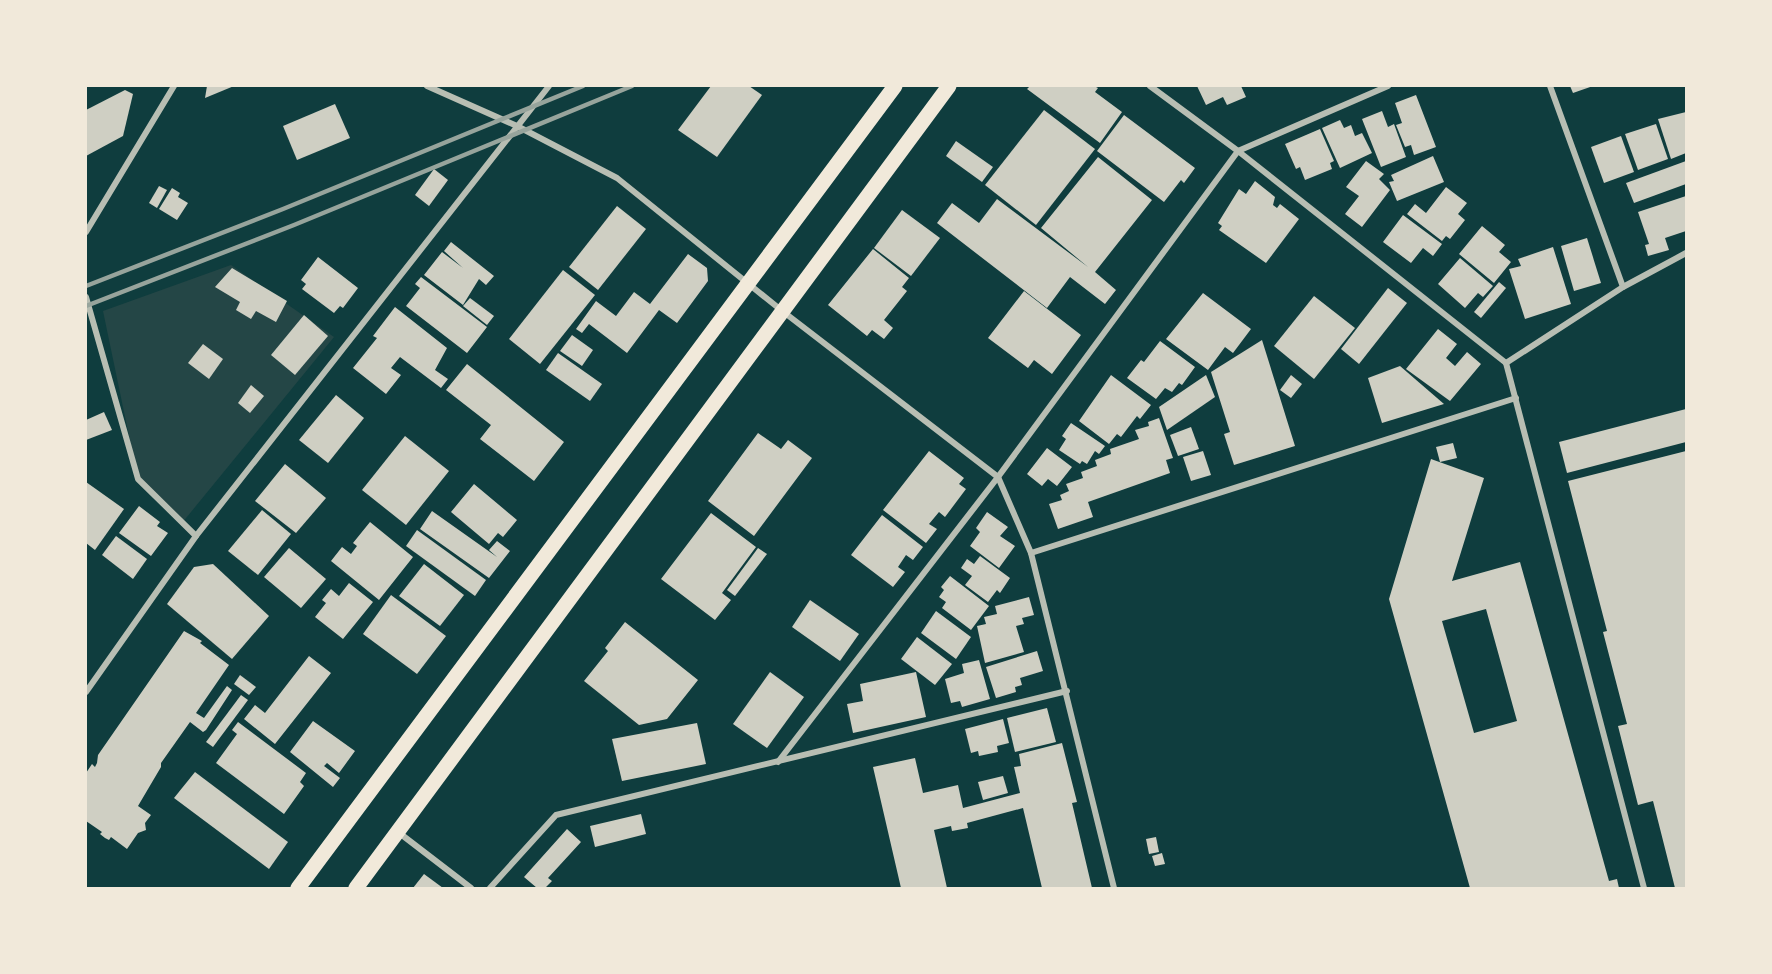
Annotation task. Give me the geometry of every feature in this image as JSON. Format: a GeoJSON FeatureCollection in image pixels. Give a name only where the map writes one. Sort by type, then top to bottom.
{"type":"FeatureCollection","features":[{"type":"Feature","properties":{"kind":"main road"},"geometry":{"type":"LineString","coordinates":[[298,888],[895,86]]}},
{"type":"Feature","properties":{"kind":"main road"},"geometry":{"type":"LineString","coordinates":[[356,888],[781,310],[949,86]]}},
{"type":"Feature","properties":{"kind":"street"},"geometry":{"type":"LineString","coordinates":[[86,232],[174,86]]}},
{"type":"Feature","properties":{"kind":"street"},"geometry":{"type":"LineString","coordinates":[[427,86],[517,126],[617,178],[748,281],[781,310],[998,477],[1031,553],[1114,888]]}},
{"type":"Feature","properties":{"kind":"street"},"geometry":{"type":"LineString","coordinates":[[86,692],[196,536],[549,86]]}},
{"type":"Feature","properties":{"kind":"street"},"geometry":{"type":"LineString","coordinates":[[1150,86],[1239,151],[1506,363],[1644,888]]}},
{"type":"Feature","properties":{"kind":"street"},"geometry":{"type":"LineString","coordinates":[[778,762],[998,477],[1239,151],[1388,86]]}},
{"type":"Feature","properties":{"kind":"street"},"geometry":{"type":"LineString","coordinates":[[1550,86],[1623,287]]}},
{"type":"Feature","properties":{"kind":"street"},"geometry":{"type":"LineString","coordinates":[[1506,363],[1623,287],[1686,253]]}},
{"type":"Feature","properties":{"kind":"street"},"geometry":{"type":"LineString","coordinates":[[86,297],[138,479],[196,536]]}},
{"type":"Feature","properties":{"kind":"street"},"geometry":{"type":"LineString","coordinates":[[1031,553],[1516,398]]}},
{"type":"Feature","properties":{"kind":"street"},"geometry":{"type":"LineString","coordinates":[[490,888],[556,815],[1067,691]]}},
{"type":"Feature","properties":{"kind":"street"},"geometry":{"type":"LineString","coordinates":[[398,832],[471,888]]}},
{"type":"Feature","properties":{"kind":"shaded area"},"geometry":{"type":"Polygon","coordinates":[[[231,265],[334,337],[182,523],[138,479],[103,311],[231,265]]]}},
{"type":"Feature","properties":{"kind":"building"},"geometry":{"type":"Polygon","coordinates":[[[207,86],[234,86],[205,98],[207,86]]]}},
{"type":"Feature","properties":{"kind":"building"},"geometry":{"type":"Polygon","coordinates":[[[711,86],[749,86],[762,95],[717,157],[678,130],[711,86]]]}},
{"type":"Feature","properties":{"kind":"building"},"geometry":{"type":"Polygon","coordinates":[[[1030,86],[1094,86],[1098,88],[1095,92],[1122,112],[1100,143],[1027,89],[1030,86]]]}},
{"type":"Feature","properties":{"kind":"building"},"geometry":{"type":"Polygon","coordinates":[[[1197,86],[1241,86],[1246,97],[1227,105],[1223,97],[1206,105],[1197,86]]]}},
{"type":"Feature","properties":{"kind":"building"},"geometry":{"type":"Polygon","coordinates":[[[1570,86],[1593,86],[1573,93],[1570,86]]]}},
{"type":"Feature","properties":{"kind":"building"},"geometry":{"type":"Polygon","coordinates":[[[125,90],[133,94],[123,136],[86,156],[86,110],[125,90]]]}},
{"type":"Feature","properties":{"kind":"building"},"geometry":{"type":"Polygon","coordinates":[[[1416,95],[1436,147],[1414,155],[1411,145],[1405,147],[1396,125],[1402,123],[1395,103],[1416,95]]]}},
{"type":"Feature","properties":{"kind":"building"},"geometry":{"type":"Polygon","coordinates":[[[335,104],[350,138],[297,160],[283,126],[335,104]]]}},
{"type":"Feature","properties":{"kind":"building"},"geometry":{"type":"Polygon","coordinates":[[[1044,110],[1095,149],[1036,225],[985,185],[1044,110]]]}},
{"type":"Feature","properties":{"kind":"building"},"geometry":{"type":"Polygon","coordinates":[[[1382,111],[1388,127],[1394,124],[1406,157],[1381,167],[1362,119],[1382,111]]]}},
{"type":"Feature","properties":{"kind":"building"},"geometry":{"type":"Polygon","coordinates":[[[1686,112],[1686,153],[1671,159],[1658,119],[1686,112]]]}},
{"type":"Feature","properties":{"kind":"building"},"geometry":{"type":"Polygon","coordinates":[[[1124,115],[1195,168],[1184,183],[1181,180],[1164,202],[1097,151],[1124,115]]]}},
{"type":"Feature","properties":{"kind":"building"},"geometry":{"type":"Polygon","coordinates":[[[1340,120],[1344,128],[1351,125],[1355,136],[1362,133],[1372,153],[1340,168],[1322,128],[1340,120]]]}},
{"type":"Feature","properties":{"kind":"building"},"geometry":{"type":"Polygon","coordinates":[[[1656,124],[1668,159],[1638,170],[1625,134],[1656,124]]]}},
{"type":"Feature","properties":{"kind":"building"},"geometry":{"type":"Polygon","coordinates":[[[1320,129],[1334,161],[1330,163],[1332,169],[1305,180],[1300,167],[1296,169],[1285,144],[1320,129]]]}},
{"type":"Feature","properties":{"kind":"building"},"geometry":{"type":"Polygon","coordinates":[[[1621,136],[1634,172],[1604,183],[1591,147],[1621,136]]]}},
{"type":"Feature","properties":{"kind":"building"},"geometry":{"type":"Polygon","coordinates":[[[956,141],[993,167],[982,182],[946,156],[956,141]]]}},
{"type":"Feature","properties":{"kind":"building"},"geometry":{"type":"Polygon","coordinates":[[[1433,156],[1444,182],[1397,201],[1389,182],[1394,181],[1391,175],[1433,156]]]}},
{"type":"Feature","properties":{"kind":"building"},"geometry":{"type":"Polygon","coordinates":[[[1098,157],[1152,200],[1095,272],[1116,290],[1105,304],[1070,277],[1047,308],[937,223],[952,203],[979,223],[997,199],[1088,267],[1041,228],[1098,157]]]}},
{"type":"Feature","properties":{"kind":"building"},"geometry":{"type":"Polygon","coordinates":[[[1366,161],[1384,174],[1379,179],[1390,190],[1362,227],[1345,214],[1359,196],[1346,187],[1366,161]]]}},
{"type":"Feature","properties":{"kind":"building"},"geometry":{"type":"Polygon","coordinates":[[[1686,161],[1686,184],[1634,203],[1626,183],[1686,161]]]}},
{"type":"Feature","properties":{"kind":"building"},"geometry":{"type":"Polygon","coordinates":[[[434,169],[448,180],[429,206],[415,195],[434,169]]]}},
{"type":"Feature","properties":{"kind":"building"},"geometry":{"type":"Polygon","coordinates":[[[1255,181],[1275,197],[1273,205],[1277,208],[1280,204],[1299,219],[1266,263],[1219,230],[1222,226],[1218,223],[1239,189],[1246,194],[1255,181]]]}},
{"type":"Feature","properties":{"kind":"building"},"geometry":{"type":"Polygon","coordinates":[[[159,186],[167,190],[157,208],[149,203],[159,186]]]}},
{"type":"Feature","properties":{"kind":"building"},"geometry":{"type":"Polygon","coordinates":[[[1446,187],[1467,203],[1458,214],[1465,220],[1450,239],[1446,236],[1442,241],[1407,214],[1415,204],[1426,213],[1446,187]]]}},
{"type":"Feature","properties":{"kind":"building"},"geometry":{"type":"Polygon","coordinates":[[[172,188],[180,193],[178,197],[188,203],[177,220],[159,209],[172,188]]]}},
{"type":"Feature","properties":{"kind":"building"},"geometry":{"type":"Polygon","coordinates":[[[1686,196],[1686,231],[1665,238],[1669,250],[1648,256],[1645,245],[1649,244],[1638,212],[1686,196]]]}},
{"type":"Feature","properties":{"kind":"building"},"geometry":{"type":"Polygon","coordinates":[[[617,206],[646,229],[598,290],[569,267],[617,206]]]}},
{"type":"Feature","properties":{"kind":"building"},"geometry":{"type":"Polygon","coordinates":[[[902,210],[940,238],[911,276],[874,248],[902,210]]]}},
{"type":"Feature","properties":{"kind":"building"},"geometry":{"type":"Polygon","coordinates":[[[1403,215],[1442,244],[1433,256],[1423,248],[1411,263],[1383,242],[1403,215]]]}},
{"type":"Feature","properties":{"kind":"building"},"geometry":{"type":"Polygon","coordinates":[[[1482,226],[1505,245],[1499,252],[1511,262],[1494,283],[1459,254],[1482,226]]]}},
{"type":"Feature","properties":{"kind":"building"},"geometry":{"type":"Polygon","coordinates":[[[1587,238],[1601,283],[1574,291],[1561,246],[1587,238]]]}},
{"type":"Feature","properties":{"kind":"building"},"geometry":{"type":"Polygon","coordinates":[[[451,242],[494,276],[486,285],[479,279],[463,305],[424,275],[442,252],[463,268],[444,251],[451,242]]]}},
{"type":"Feature","properties":{"kind":"building"},"geometry":{"type":"Polygon","coordinates":[[[1553,247],[1571,304],[1525,319],[1509,269],[1521,266],[1518,259],[1553,247]]]}},
{"type":"Feature","properties":{"kind":"building"},"geometry":{"type":"Polygon","coordinates":[[[873,249],[909,278],[902,287],[907,291],[884,320],[893,328],[884,339],[872,330],[867,336],[828,305],[873,249]]]}},
{"type":"Feature","properties":{"kind":"building"},"geometry":{"type":"Polygon","coordinates":[[[688,254],[707,268],[708,281],[677,323],[659,310],[627,353],[589,324],[582,333],[576,329],[596,301],[616,316],[634,292],[650,304],[688,254]]]}},
{"type":"Feature","properties":{"kind":"building"},"geometry":{"type":"Polygon","coordinates":[[[318,257],[358,288],[343,308],[340,306],[334,313],[302,289],[306,284],[301,280],[318,257]]]}},
{"type":"Feature","properties":{"kind":"building"},"geometry":{"type":"Polygon","coordinates":[[[1460,258],[1493,286],[1483,297],[1478,293],[1465,308],[1438,284],[1460,258]]]}},
{"type":"Feature","properties":{"kind":"building"},"geometry":{"type":"Polygon","coordinates":[[[232,268],[287,301],[276,322],[256,311],[251,319],[236,310],[240,302],[215,287],[232,268]]]}},
{"type":"Feature","properties":{"kind":"building"},"geometry":{"type":"Polygon","coordinates":[[[563,270],[595,295],[540,364],[509,339],[563,270]]]}},
{"type":"Feature","properties":{"kind":"building"},"geometry":{"type":"Polygon","coordinates":[[[421,277],[487,327],[467,353],[406,306],[420,288],[415,284],[421,277]]]}},
{"type":"Feature","properties":{"kind":"building"},"geometry":{"type":"Polygon","coordinates":[[[1499,282],[1506,288],[1481,318],[1474,312],[1499,282]]]}},
{"type":"Feature","properties":{"kind":"building"},"geometry":{"type":"Polygon","coordinates":[[[1388,288],[1407,303],[1359,364],[1341,349],[1388,288]]]}},
{"type":"Feature","properties":{"kind":"building"},"geometry":{"type":"Polygon","coordinates":[[[1024,291],[1081,335],[1052,374],[1034,360],[1028,368],[988,338],[1024,291]]]}},
{"type":"Feature","properties":{"kind":"building"},"geometry":{"type":"Polygon","coordinates":[[[1203,293],[1251,329],[1233,353],[1225,347],[1208,370],[1166,339],[1203,293]]]}},
{"type":"Feature","properties":{"kind":"building"},"geometry":{"type":"Polygon","coordinates":[[[1314,296],[1355,328],[1314,379],[1274,346],[1314,296]]]}},
{"type":"Feature","properties":{"kind":"building"},"geometry":{"type":"Polygon","coordinates":[[[470,298],[494,316],[487,325],[463,306],[470,298]]]}},
{"type":"Feature","properties":{"kind":"building"},"geometry":{"type":"Polygon","coordinates":[[[395,307],[447,348],[435,370],[448,379],[441,388],[400,357],[391,368],[401,375],[386,394],[353,368],[377,338],[373,336],[395,307]]]}},
{"type":"Feature","properties":{"kind":"building"},"geometry":{"type":"Polygon","coordinates":[[[304,315],[328,336],[295,375],[271,355],[304,315]]]}},
{"type":"Feature","properties":{"kind":"building"},"geometry":{"type":"Polygon","coordinates":[[[1438,329],[1457,344],[1446,358],[1455,366],[1467,352],[1481,364],[1450,401],[1406,369],[1438,329]]]}},
{"type":"Feature","properties":{"kind":"building"},"geometry":{"type":"Polygon","coordinates":[[[572,335],[593,350],[582,366],[560,351],[572,335]]]}},
{"type":"Feature","properties":{"kind":"building"},"geometry":{"type":"Polygon","coordinates":[[[1262,340],[1295,446],[1234,465],[1224,434],[1230,432],[1211,372],[1262,340]]]}},
{"type":"Feature","properties":{"kind":"building"},"geometry":{"type":"Polygon","coordinates":[[[1160,341],[1195,367],[1182,385],[1179,383],[1172,392],[1165,388],[1156,399],[1127,378],[1141,360],[1144,362],[1160,341]]]}},
{"type":"Feature","properties":{"kind":"building"},"geometry":{"type":"Polygon","coordinates":[[[203,344],[223,359],[209,379],[188,363],[203,344]]]}},
{"type":"Feature","properties":{"kind":"building"},"geometry":{"type":"Polygon","coordinates":[[[558,353],[602,384],[590,401],[546,370],[558,353]]]}},
{"type":"Feature","properties":{"kind":"building"},"geometry":{"type":"Polygon","coordinates":[[[467,364],[564,442],[534,481],[480,439],[491,425],[446,390],[467,364]]]}},
{"type":"Feature","properties":{"kind":"building"},"geometry":{"type":"Polygon","coordinates":[[[1400,366],[1444,404],[1382,423],[1368,378],[1400,366]]]}},
{"type":"Feature","properties":{"kind":"building"},"geometry":{"type":"Polygon","coordinates":[[[1111,375],[1151,405],[1140,419],[1137,416],[1121,437],[1117,434],[1109,444],[1079,421],[1111,375]]]}},
{"type":"Feature","properties":{"kind":"building"},"geometry":{"type":"Polygon","coordinates":[[[1206,375],[1215,397],[1167,430],[1159,407],[1206,375]]]}},
{"type":"Feature","properties":{"kind":"building"},"geometry":{"type":"Polygon","coordinates":[[[1291,375],[1302,384],[1291,398],[1280,390],[1291,375]]]}},
{"type":"Feature","properties":{"kind":"building"},"geometry":{"type":"Polygon","coordinates":[[[251,385],[264,396],[250,413],[238,403],[251,385]]]}},
{"type":"Feature","properties":{"kind":"building"},"geometry":{"type":"Polygon","coordinates":[[[336,395],[364,418],[328,463],[299,440],[336,395]]]}},
{"type":"Feature","properties":{"kind":"building"},"geometry":{"type":"Polygon","coordinates":[[[1686,409],[1686,442],[1567,473],[1559,442],[1686,409]]]}},
{"type":"Feature","properties":{"kind":"building"},"geometry":{"type":"Polygon","coordinates":[[[104,412],[112,430],[86,440],[86,420],[104,412]]]}},
{"type":"Feature","properties":{"kind":"building"},"geometry":{"type":"Polygon","coordinates":[[[1159,418],[1173,458],[1166,460],[1170,473],[1088,502],[1093,517],[1058,529],[1049,504],[1062,500],[1060,495],[1069,491],[1066,484],[1083,478],[1081,472],[1097,466],[1095,460],[1111,454],[1110,449],[1139,439],[1135,430],[1149,426],[1148,422],[1159,418]]]}},
{"type":"Feature","properties":{"kind":"building"},"geometry":{"type":"Polygon","coordinates":[[[1071,423],[1105,446],[1099,454],[1095,451],[1087,464],[1082,461],[1080,464],[1059,450],[1066,439],[1062,436],[1071,423]]]}},
{"type":"Feature","properties":{"kind":"building"},"geometry":{"type":"Polygon","coordinates":[[[1191,427],[1199,449],[1178,456],[1170,435],[1191,427]]]}},
{"type":"Feature","properties":{"kind":"building"},"geometry":{"type":"Polygon","coordinates":[[[758,433],[781,449],[788,440],[812,458],[754,536],[708,501],[758,433]]]}},
{"type":"Feature","properties":{"kind":"building"},"geometry":{"type":"Polygon","coordinates":[[[405,436],[449,471],[406,525],[362,490],[405,436]]]}},
{"type":"Feature","properties":{"kind":"building"},"geometry":{"type":"Polygon","coordinates":[[[1453,443],[1457,458],[1440,462],[1436,447],[1453,443]]]}},
{"type":"Feature","properties":{"kind":"building"},"geometry":{"type":"Polygon","coordinates":[[[1047,448],[1072,467],[1057,486],[1048,479],[1042,486],[1027,474],[1047,448]]]}},
{"type":"Feature","properties":{"kind":"building"},"geometry":{"type":"Polygon","coordinates":[[[929,451],[964,478],[959,484],[966,489],[945,517],[939,512],[929,524],[937,529],[926,543],[883,510],[929,451]]]}},
{"type":"Feature","properties":{"kind":"building"},"geometry":{"type":"Polygon","coordinates":[[[1203,451],[1211,475],[1191,481],[1183,457],[1203,451]]]}},
{"type":"Feature","properties":{"kind":"building"},"geometry":{"type":"Polygon","coordinates":[[[1686,451],[1686,888],[1675,888],[1653,801],[1638,805],[1618,726],[1627,724],[1603,632],[1607,631],[1568,481],[1686,451]]]}},
{"type":"Feature","properties":{"kind":"building"},"geometry":{"type":"Polygon","coordinates":[[[1431,459],[1484,478],[1452,581],[1520,562],[1609,881],[1617,879],[1619,888],[1470,888],[1389,599],[1431,459]],[[1486,609],[1442,621],[1474,733],[1517,721],[1486,609]]]}},
{"type":"Feature","properties":{"kind":"building"},"geometry":{"type":"Polygon","coordinates":[[[285,464],[326,498],[296,533],[255,501],[285,464]]]}},
{"type":"Feature","properties":{"kind":"building"},"geometry":{"type":"Polygon","coordinates":[[[86,482],[124,509],[95,550],[86,543],[86,482]]]}},
{"type":"Feature","properties":{"kind":"building"},"geometry":{"type":"Polygon","coordinates":[[[474,484],[517,520],[503,537],[498,533],[489,544],[451,512],[474,484]]]}},
{"type":"Feature","properties":{"kind":"building"},"geometry":{"type":"Polygon","coordinates":[[[139,506],[160,522],[157,526],[168,533],[151,556],[119,533],[139,506]]]}},
{"type":"Feature","properties":{"kind":"building"},"geometry":{"type":"Polygon","coordinates":[[[262,510],[291,534],[258,575],[228,551],[262,510]]]}},
{"type":"Feature","properties":{"kind":"building"},"geometry":{"type":"Polygon","coordinates":[[[432,511],[497,557],[489,550],[497,541],[510,551],[489,578],[420,529],[432,511]]]}},
{"type":"Feature","properties":{"kind":"building"},"geometry":{"type":"Polygon","coordinates":[[[987,512],[1008,527],[1000,536],[1015,546],[999,568],[970,546],[980,532],[976,528],[987,512]]]}},
{"type":"Feature","properties":{"kind":"building"},"geometry":{"type":"Polygon","coordinates":[[[711,513],[756,547],[722,593],[731,600],[715,620],[661,579],[711,513]]]}},
{"type":"Feature","properties":{"kind":"building"},"geometry":{"type":"Polygon","coordinates":[[[882,515],[923,547],[913,560],[906,555],[898,567],[905,572],[893,587],[851,555],[882,515]]]}},
{"type":"Feature","properties":{"kind":"building"},"geometry":{"type":"Polygon","coordinates":[[[370,522],[413,557],[379,600],[331,561],[342,547],[351,554],[357,546],[353,543],[370,522]]]}},
{"type":"Feature","properties":{"kind":"building"},"geometry":{"type":"Polygon","coordinates":[[[417,530],[486,580],[475,596],[406,546],[417,530]]]}},
{"type":"Feature","properties":{"kind":"building"},"geometry":{"type":"Polygon","coordinates":[[[116,536],[147,559],[133,579],[102,555],[116,536]]]}},
{"type":"Feature","properties":{"kind":"building"},"geometry":{"type":"Polygon","coordinates":[[[289,548],[326,579],[301,608],[264,577],[289,548]]]}},
{"type":"Feature","properties":{"kind":"building"},"geometry":{"type":"Polygon","coordinates":[[[758,548],[767,554],[735,596],[727,590],[758,548]]]}},
{"type":"Feature","properties":{"kind":"building"},"geometry":{"type":"Polygon","coordinates":[[[980,556],[1010,578],[1000,593],[997,590],[988,602],[965,585],[972,576],[961,568],[967,559],[974,564],[980,556]]]}},
{"type":"Feature","properties":{"kind":"building"},"geometry":{"type":"Polygon","coordinates":[[[213,564],[269,616],[232,659],[167,604],[194,567],[213,564]]]}},
{"type":"Feature","properties":{"kind":"building"},"geometry":{"type":"Polygon","coordinates":[[[424,564],[464,595],[440,626],[399,596],[424,564]]]}},
{"type":"Feature","properties":{"kind":"building"},"geometry":{"type":"Polygon","coordinates":[[[950,576],[989,606],[971,630],[942,608],[946,602],[939,597],[944,590],[941,587],[950,576]]]}},
{"type":"Feature","properties":{"kind":"building"},"geometry":{"type":"Polygon","coordinates":[[[349,583],[373,602],[343,639],[315,617],[326,603],[322,600],[331,589],[339,596],[349,583]]]}},
{"type":"Feature","properties":{"kind":"building"},"geometry":{"type":"Polygon","coordinates":[[[391,595],[446,636],[417,674],[363,634],[391,595]]]}},
{"type":"Feature","properties":{"kind":"building"},"geometry":{"type":"Polygon","coordinates":[[[1029,597],[1034,615],[1022,618],[1024,624],[1016,626],[1024,652],[985,663],[977,626],[986,624],[984,617],[997,614],[995,606],[1029,597]]]}},
{"type":"Feature","properties":{"kind":"building"},"geometry":{"type":"Polygon","coordinates":[[[810,600],[859,634],[840,661],[792,627],[810,600]]]}},
{"type":"Feature","properties":{"kind":"building"},"geometry":{"type":"Polygon","coordinates":[[[936,611],[971,637],[956,659],[921,633],[936,611]]]}},
{"type":"Feature","properties":{"kind":"building"},"geometry":{"type":"Polygon","coordinates":[[[625,622],[698,680],[667,719],[639,725],[584,681],[608,651],[605,648],[625,622]]]}},
{"type":"Feature","properties":{"kind":"building"},"geometry":{"type":"Polygon","coordinates":[[[184,631],[202,641],[200,643],[229,665],[196,713],[204,718],[227,686],[232,690],[206,730],[203,732],[190,722],[161,763],[161,767],[138,806],[151,815],[145,823],[146,830],[138,833],[127,849],[111,837],[109,840],[105,838],[100,834],[102,832],[86,821],[86,773],[92,764],[95,767],[98,755],[184,631]]]}},
{"type":"Feature","properties":{"kind":"building"},"geometry":{"type":"Polygon","coordinates":[[[917,637],[952,664],[935,685],[901,659],[917,637]]]}},
{"type":"Feature","properties":{"kind":"building"},"geometry":{"type":"Polygon","coordinates":[[[1037,651],[1043,671],[1020,678],[1022,685],[1015,687],[1016,692],[996,698],[986,667],[1037,651]]]}},
{"type":"Feature","properties":{"kind":"building"},"geometry":{"type":"Polygon","coordinates":[[[309,656],[331,673],[275,744],[244,719],[255,705],[265,713],[309,656]]]}},
{"type":"Feature","properties":{"kind":"building"},"geometry":{"type":"Polygon","coordinates":[[[979,660],[990,699],[962,707],[960,701],[951,703],[945,679],[964,673],[962,664],[979,660]]]}},
{"type":"Feature","properties":{"kind":"building"},"geometry":{"type":"Polygon","coordinates":[[[770,672],[804,697],[767,748],[733,724],[770,672]]]}},
{"type":"Feature","properties":{"kind":"building"},"geometry":{"type":"Polygon","coordinates":[[[916,672],[926,717],[853,733],[847,704],[863,701],[860,684],[916,672]]]}},
{"type":"Feature","properties":{"kind":"building"},"geometry":{"type":"Polygon","coordinates":[[[240,675],[256,687],[249,695],[234,684],[240,675]]]}},
{"type":"Feature","properties":{"kind":"building"},"geometry":{"type":"Polygon","coordinates":[[[241,695],[248,700],[213,747],[206,742],[241,695]]]}},
{"type":"Feature","properties":{"kind":"building"},"geometry":{"type":"Polygon","coordinates":[[[1047,708],[1056,742],[1015,752],[1007,718],[1047,708]]]}},
{"type":"Feature","properties":{"kind":"building"},"geometry":{"type":"Polygon","coordinates":[[[1003,719],[1009,743],[997,746],[998,752],[979,756],[978,751],[971,753],[965,729],[1003,719]]]}},
{"type":"Feature","properties":{"kind":"building"},"geometry":{"type":"Polygon","coordinates":[[[313,721],[355,751],[339,773],[327,763],[324,766],[340,778],[333,787],[290,752],[313,721]]]}},
{"type":"Feature","properties":{"kind":"building"},"geometry":{"type":"Polygon","coordinates":[[[238,722],[306,773],[300,782],[304,786],[284,814],[216,763],[237,734],[232,730],[238,722]]]}},
{"type":"Feature","properties":{"kind":"building"},"geometry":{"type":"Polygon","coordinates":[[[697,723],[706,764],[622,781],[612,739],[697,723]]]}},
{"type":"Feature","properties":{"kind":"building"},"geometry":{"type":"Polygon","coordinates":[[[1062,743],[1077,802],[1072,803],[1092,888],[1042,888],[1023,808],[967,823],[968,828],[952,831],[951,826],[934,830],[947,888],[901,888],[873,767],[915,758],[923,793],[958,785],[963,808],[1020,793],[1014,767],[1021,766],[1019,754],[1062,743]]]}},
{"type":"Feature","properties":{"kind":"building"},"geometry":{"type":"Polygon","coordinates":[[[195,772],[288,842],[269,869],[174,798],[195,772]]]}},
{"type":"Feature","properties":{"kind":"building"},"geometry":{"type":"Polygon","coordinates":[[[1003,776],[1008,793],[983,800],[978,782],[1003,776]]]}},
{"type":"Feature","properties":{"kind":"building"},"geometry":{"type":"Polygon","coordinates":[[[641,814],[646,834],[595,847],[590,826],[641,814]]]}},
{"type":"Feature","properties":{"kind":"building"},"geometry":{"type":"Polygon","coordinates":[[[567,829],[581,842],[548,878],[552,881],[545,888],[537,888],[524,877],[567,829]]]}},
{"type":"Feature","properties":{"kind":"building"},"geometry":{"type":"Polygon","coordinates":[[[1156,837],[1159,852],[1149,854],[1146,839],[1156,837]]]}},
{"type":"Feature","properties":{"kind":"building"},"geometry":{"type":"Polygon","coordinates":[[[1162,853],[1165,864],[1155,866],[1152,856],[1162,853]]]}},
{"type":"Feature","properties":{"kind":"building"},"geometry":{"type":"Polygon","coordinates":[[[424,874],[443,888],[413,888],[424,874]]]}},
{"type":"Feature","properties":{"kind":"railway"},"geometry":{"type":"LineString","coordinates":[[86,286],[283,209],[583,86]]}},
{"type":"Feature","properties":{"kind":"railway"},"geometry":{"type":"LineString","coordinates":[[86,306],[294,225],[632,86]]}}]}
